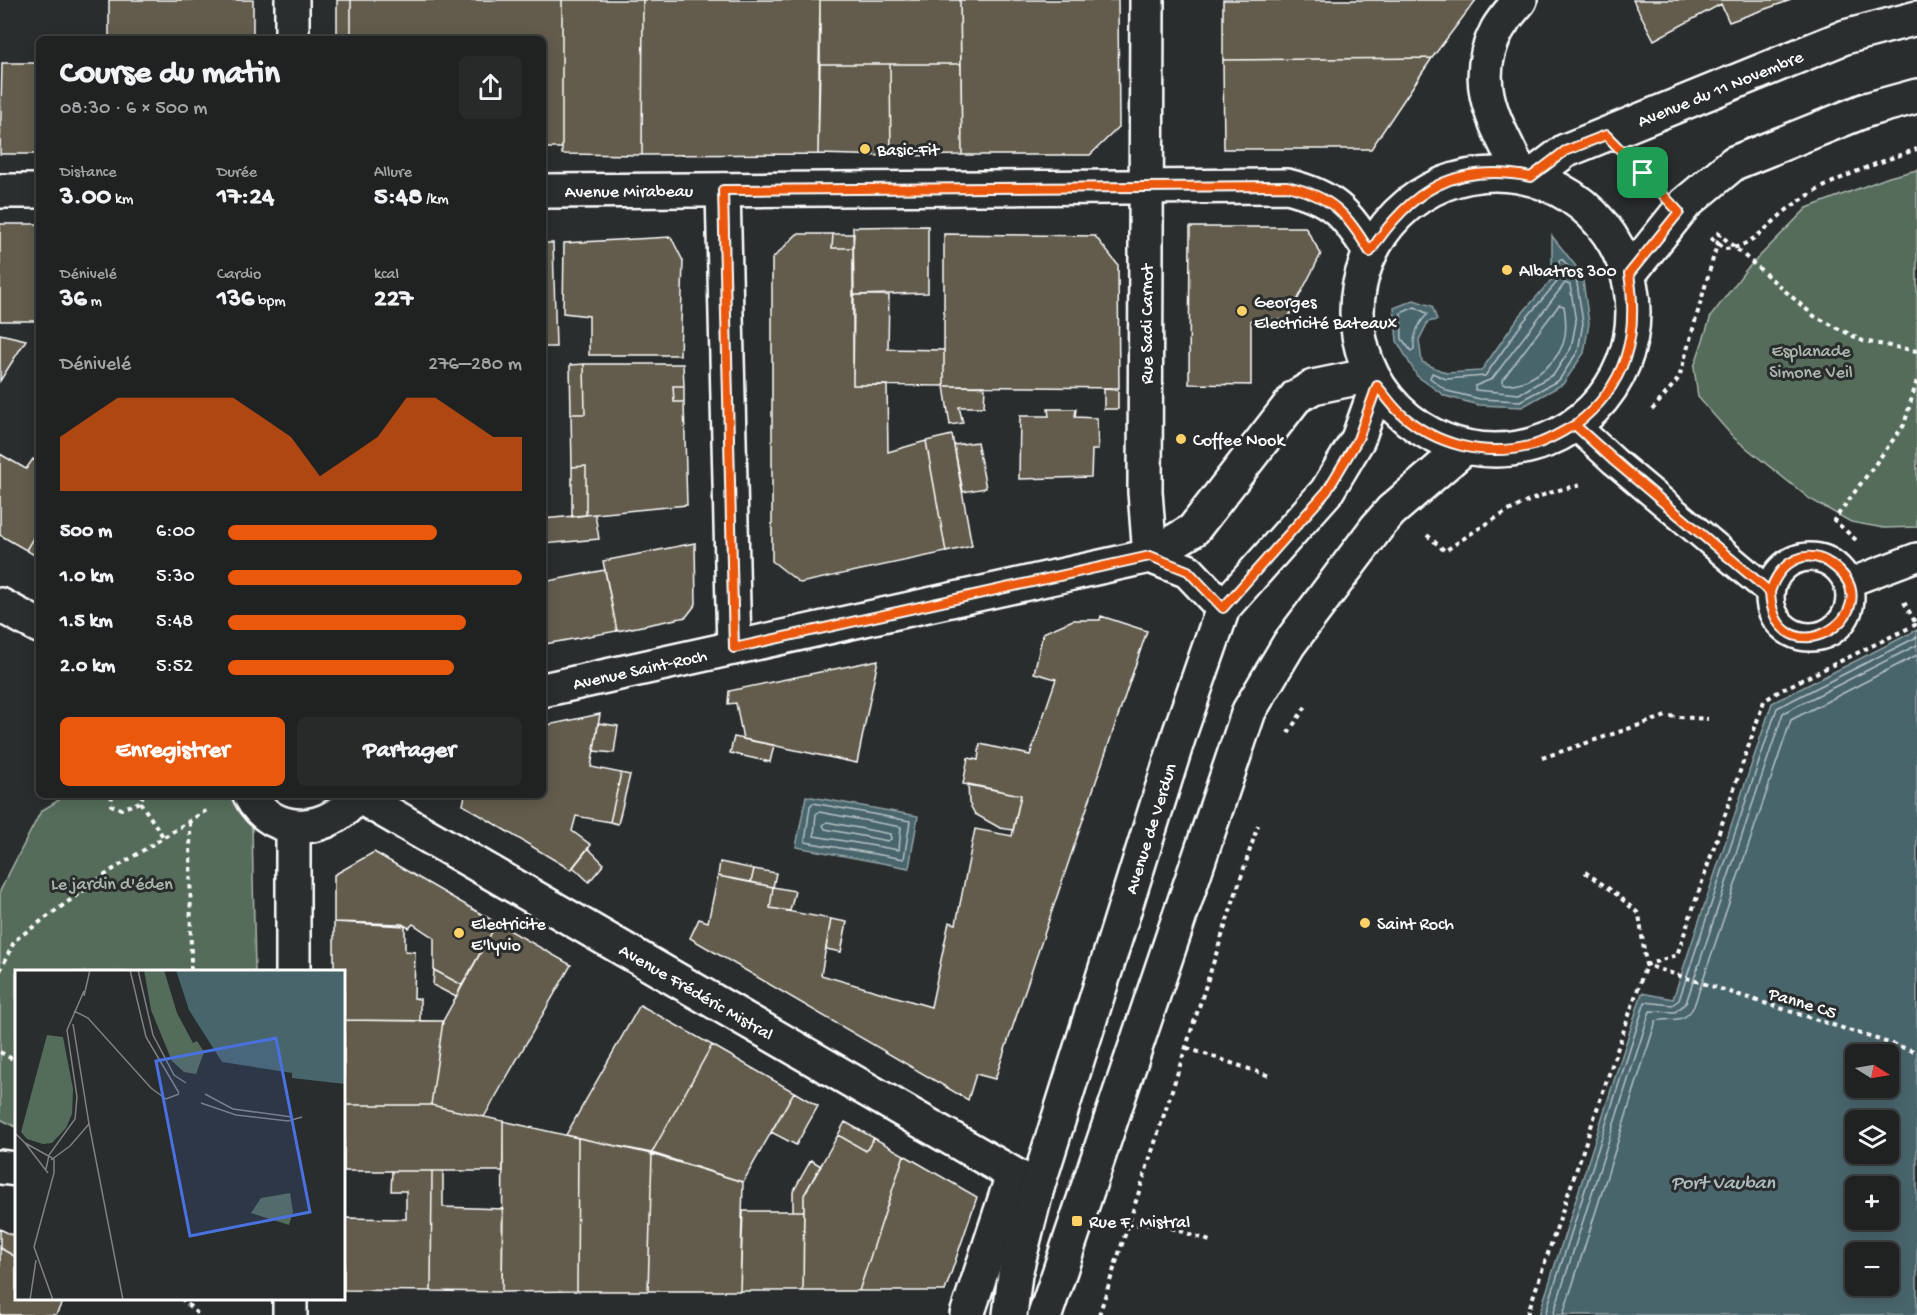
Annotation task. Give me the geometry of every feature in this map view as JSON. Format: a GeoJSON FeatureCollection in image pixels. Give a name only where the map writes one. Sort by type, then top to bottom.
{"type":"FeatureCollection","features":[{"type":"Feature","properties":{"kind":"street"},"geometry":{"type":"LineString","coordinates":[[292,0],[292,36]]}},
{"type":"Feature","properties":{"kind":"street","name":"Rue Sadi Carnot"},"geometry":{"type":"LineString","coordinates":[[1147,0],[1145,492],[1150,556]]}},
{"type":"Feature","properties":{"kind":"street"},"geometry":{"type":"LineString","coordinates":[[1520,0],[1497,29],[1487,58],[1485,85],[1494,122],[1526,176]]}},
{"type":"Feature","properties":{"kind":"street","name":"Avenue du 11 Novembre"},"geometry":{"type":"LineString","coordinates":[[1526,176],[1565,151],[1845,37],[1917,18]]}},
{"type":"Feature","properties":{"kind":"street"},"geometry":{"type":"LineString","coordinates":[[1629,274],[1682,208],[1734,163],[1866,110],[1917,96]]}},
{"type":"Feature","properties":{"kind":"street"},"geometry":{"type":"LineString","coordinates":[[1476,175],[1526,176],[1564,191],[1592,212],[1615,240],[1629,274],[1634,305],[1623,367],[1607,393],[1575,425],[1532,446],[1500,451],[1464,448],[1423,430],[1400,414],[1374,380],[1360,345],[1357,314],[1360,282],[1370,252],[1390,221],[1425,192],[1449,180],[1476,175]]}},
{"type":"Feature","properties":{"kind":"street","name":"Avenue Mirabeau"},"geometry":{"type":"LineString","coordinates":[[546,191],[1104,189],[1147,185],[1287,186],[1314,193],[1337,208],[1353,224],[1370,252]]}},
{"type":"Feature","properties":{"kind":"street"},"geometry":{"type":"LineString","coordinates":[[723,190],[734,648]]}},
{"type":"Feature","properties":{"kind":"street"},"geometry":{"type":"LineString","coordinates":[[0,191],[36,191]]}},
{"type":"Feature","properties":{"kind":"street","name":"Avenue Saint-Roch"},"geometry":{"type":"LineString","coordinates":[[546,689],[1150,556],[1193,530],[1296,397],[1313,387],[1374,380]]}},
{"type":"Feature","properties":{"kind":"street","name":"Avenue de Verdun"},"geometry":{"type":"LineString","coordinates":[[1010,1315],[1025,1182],[1223,608],[1327,491],[1358,439],[1374,380]]}},
{"type":"Feature","properties":{"kind":"street"},"geometry":{"type":"LineString","coordinates":[[1046,1315],[1249,711],[1289,644],[1377,527],[1391,511],[1464,448]]}},
{"type":"Feature","properties":{"kind":"street"},"geometry":{"type":"LineString","coordinates":[[1150,556],[1188,571],[1223,608]]}},
{"type":"Feature","properties":{"kind":"street"},"geometry":{"type":"LineString","coordinates":[[0,605],[36,624]]}},
{"type":"Feature","properties":{"kind":"street"},"geometry":{"type":"LineString","coordinates":[[235,799],[256,806],[273,820],[293,826],[311,827],[331,820],[349,807],[355,798]]}},
{"type":"Feature","properties":{"kind":"street","name":"Avenue Frédéric Mistral"},"geometry":{"type":"LineString","coordinates":[[362,798],[1025,1182]]}},
{"type":"Feature","properties":{"kind":"street"},"geometry":{"type":"LineString","coordinates":[[293,826],[293,970]]}},
{"type":"Feature","properties":{"kind":"street"},"geometry":{"type":"LineString","coordinates":[[0,1167],[15,1169]]}},
{"type":"Feature","properties":{"kind":"street"},"geometry":{"type":"LineString","coordinates":[[967,1315],[1025,1182]]}},
{"type":"Feature","properties":{"kind":"lane"},"geometry":{"type":"LineString","coordinates":[[1575,425],[1614,461],[1770,592]]}},
{"type":"Feature","properties":{"kind":"lane"},"geometry":{"type":"LineString","coordinates":[[1815,557],[1829,561],[1840,570],[1848,583],[1851,597],[1847,613],[1837,627],[1823,636],[1807,638],[1791,633],[1778,622],[1771,608],[1770,592],[1775,577],[1785,565],[1801,558],[1815,557]]}},
{"type":"Feature","properties":{"kind":"lane"},"geometry":{"type":"LineString","coordinates":[[1848,583],[1917,557]]}},
{"type":"Feature","properties":{"kind":"path"},"geometry":{"type":"LineString","coordinates":[[1606,135],[1682,208],[1737,247],[1814,316],[1863,342],[1917,351]]}},
{"type":"Feature","properties":{"kind":"path"},"geometry":{"type":"LineString","coordinates":[[1706,234],[1725,249],[1737,247],[1750,241],[1795,203],[1854,172],[1917,150]]}},
{"type":"Feature","properties":{"kind":"path"},"geometry":{"type":"LineString","coordinates":[[1652,410],[1679,378],[1720,234]]}},
{"type":"Feature","properties":{"kind":"path"},"geometry":{"type":"LineString","coordinates":[[1887,568],[1834,520],[1904,425],[1917,380]]}},
{"type":"Feature","properties":{"kind":"path"},"geometry":{"type":"LineString","coordinates":[[1422,531],[1445,550],[1497,517],[1557,489],[1591,484],[1614,461]]}},
{"type":"Feature","properties":{"kind":"path"},"geometry":{"type":"LineString","coordinates":[[1646,965],[1677,954],[1764,701],[1781,690],[1917,624]]}},
{"type":"Feature","properties":{"kind":"path"},"geometry":{"type":"LineString","coordinates":[[1283,740],[1306,706]]}},
{"type":"Feature","properties":{"kind":"path"},"geometry":{"type":"LineString","coordinates":[[1542,758],[1666,716],[1708,719]]}},
{"type":"Feature","properties":{"kind":"path"},"geometry":{"type":"LineString","coordinates":[[112,798],[111,805],[121,809],[140,802],[142,798]]}},
{"type":"Feature","properties":{"kind":"path"},"geometry":{"type":"LineString","coordinates":[[0,971],[15,940],[112,870],[190,821],[235,799]]}},
{"type":"Feature","properties":{"kind":"path"},"geometry":{"type":"LineString","coordinates":[[140,802],[164,838]]}},
{"type":"Feature","properties":{"kind":"path"},"geometry":{"type":"LineString","coordinates":[[190,821],[191,970]]}},
{"type":"Feature","properties":{"kind":"path"},"geometry":{"type":"LineString","coordinates":[[1099,1315],[1126,1225],[1188,1048],[1258,824]]}},
{"type":"Feature","properties":{"kind":"path"},"geometry":{"type":"LineString","coordinates":[[1527,1315],[1646,965],[1639,914],[1616,893],[1585,872]]}},
{"type":"Feature","properties":{"kind":"path","name":"Panne C5"},"geometry":{"type":"LineString","coordinates":[[1646,965],[1917,1052]]}},
{"type":"Feature","properties":{"kind":"path"},"geometry":{"type":"LineString","coordinates":[[1188,1048],[1270,1076]]}},
{"type":"Feature","properties":{"kind":"path"},"geometry":{"type":"LineString","coordinates":[[0,1052],[15,1060]]}},
{"type":"Feature","properties":{"kind":"path"},"geometry":{"type":"LineString","coordinates":[[1119,1229],[1126,1225],[1157,1223],[1210,1241]]}},
{"type":"Feature","properties":{"kind":"path"},"geometry":{"type":"LineString","coordinates":[[182,1300],[199,1315]]}},
{"type":"Feature","properties":{"kind":"green space","name":"Esplanade Simone Veil"},"geometry":{"type":"Polygon","coordinates":[[[1917,170],[1917,527],[1884,528],[1851,522],[1810,499],[1734,438],[1698,397],[1694,367],[1711,316],[1745,271],[1807,208],[1889,177],[1917,170]]]}},
{"type":"Feature","properties":{"kind":"green space","name":"Le jardin d'éden"},"geometry":{"type":"Polygon","coordinates":[[[60,798],[231,798],[252,827],[255,970],[15,970],[15,1126],[0,1119],[0,891],[41,811],[60,798]]]}},
{"type":"Feature","properties":{"kind":"water"},"geometry":{"type":"Polygon","coordinates":[[[1552,236],[1582,274],[1589,323],[1584,353],[1563,384],[1522,407],[1479,405],[1445,396],[1417,376],[1397,341],[1394,308],[1414,300],[1432,306],[1437,320],[1428,322],[1419,340],[1422,362],[1446,373],[1481,371],[1518,318],[1552,279],[1552,236]]]}},
{"type":"Feature","properties":{"kind":"water","name":"Port Vauban"},"geometry":{"type":"Polygon","coordinates":[[[1917,630],[1917,1315],[1539,1315],[1642,993],[1673,999],[1772,703],[1917,630]]]}},
{"type":"Feature","properties":{"kind":"water"},"geometry":{"type":"Polygon","coordinates":[[[806,796],[918,816],[909,868],[796,847],[806,796]]]}},
{"type":"Feature","properties":{"kind":"building"},"geometry":{"type":"Polygon","coordinates":[[[109,0],[253,0],[253,36],[109,36],[109,0]]]}},
{"type":"Feature","properties":{"kind":"building"},"geometry":{"type":"Polygon","coordinates":[[[337,0],[351,0],[351,36],[337,36],[337,0]]]}},
{"type":"Feature","properties":{"kind":"building"},"geometry":{"type":"Polygon","coordinates":[[[351,0],[562,0],[562,148],[546,148],[546,36],[351,36],[351,0]]]}},
{"type":"Feature","properties":{"kind":"building"},"geometry":{"type":"Polygon","coordinates":[[[562,0],[643,0],[642,155],[562,154],[562,0]]]}},
{"type":"Feature","properties":{"kind":"building"},"geometry":{"type":"Polygon","coordinates":[[[643,0],[820,0],[818,154],[642,155],[643,0]]]}},
{"type":"Feature","properties":{"kind":"building"},"geometry":{"type":"Polygon","coordinates":[[[820,0],[960,0],[961,64],[820,64],[820,0]]]}},
{"type":"Feature","properties":{"kind":"building"},"geometry":{"type":"Polygon","coordinates":[[[960,0],[1118,0],[1119,127],[1090,155],[962,155],[960,0]]]}},
{"type":"Feature","properties":{"kind":"building"},"geometry":{"type":"Polygon","coordinates":[[[1223,0],[1476,0],[1432,58],[1223,60],[1223,0]]]}},
{"type":"Feature","properties":{"kind":"building"},"geometry":{"type":"Polygon","coordinates":[[[1633,0],[1791,0],[1729,22],[1721,4],[1654,40],[1633,0]]]}},
{"type":"Feature","properties":{"kind":"building"},"geometry":{"type":"Polygon","coordinates":[[[1432,58],[1371,149],[1224,149],[1223,60],[1432,58]]]}},
{"type":"Feature","properties":{"kind":"building"},"geometry":{"type":"Polygon","coordinates":[[[2,63],[36,63],[36,154],[0,154],[2,63]]]}},
{"type":"Feature","properties":{"kind":"building"},"geometry":{"type":"Polygon","coordinates":[[[820,64],[890,64],[891,156],[818,154],[820,64]]]}},
{"type":"Feature","properties":{"kind":"building"},"geometry":{"type":"Polygon","coordinates":[[[890,64],[961,64],[962,155],[891,156],[890,64]]]}},
{"type":"Feature","properties":{"kind":"building"},"geometry":{"type":"Polygon","coordinates":[[[0,224],[36,224],[36,321],[0,321],[0,224]]]}},
{"type":"Feature","properties":{"kind":"building"},"geometry":{"type":"Polygon","coordinates":[[[928,226],[928,293],[854,295],[853,227],[928,226]]]}},
{"type":"Feature","properties":{"kind":"building"},"geometry":{"type":"Polygon","coordinates":[[[1190,227],[1305,227],[1321,254],[1287,320],[1251,320],[1251,385],[1189,384],[1190,227]]]}},
{"type":"Feature","properties":{"kind":"building"},"geometry":{"type":"Polygon","coordinates":[[[797,234],[833,234],[832,248],[853,248],[853,385],[887,385],[888,452],[926,441],[946,552],[800,583],[772,561],[772,259],[797,234]]]}},
{"type":"Feature","properties":{"kind":"building"},"geometry":{"type":"Polygon","coordinates":[[[833,234],[854,234],[853,248],[832,248],[833,234]]]}},
{"type":"Feature","properties":{"kind":"building"},"geometry":{"type":"Polygon","coordinates":[[[944,234],[1095,236],[1118,265],[1119,388],[944,386],[944,234]]]}},
{"type":"Feature","properties":{"kind":"building"},"geometry":{"type":"Polygon","coordinates":[[[671,237],[683,261],[680,355],[589,355],[589,316],[563,313],[564,243],[671,237]]]}},
{"type":"Feature","properties":{"kind":"building"},"geometry":{"type":"Polygon","coordinates":[[[546,243],[553,243],[556,347],[546,347],[546,243]]]}},
{"type":"Feature","properties":{"kind":"building"},"geometry":{"type":"Polygon","coordinates":[[[854,295],[889,295],[888,349],[944,350],[944,386],[853,385],[854,295]]]}},
{"type":"Feature","properties":{"kind":"building"},"geometry":{"type":"Polygon","coordinates":[[[0,334],[26,340],[0,381],[0,334]]]}},
{"type":"Feature","properties":{"kind":"building"},"geometry":{"type":"Polygon","coordinates":[[[584,364],[585,414],[571,414],[570,365],[584,364]]]}},
{"type":"Feature","properties":{"kind":"building"},"geometry":{"type":"Polygon","coordinates":[[[584,364],[683,364],[684,386],[673,386],[674,402],[684,402],[687,505],[586,515],[586,466],[572,467],[571,414],[585,414],[584,364]]]}},
{"type":"Feature","properties":{"kind":"building"},"geometry":{"type":"Polygon","coordinates":[[[673,386],[684,386],[684,402],[674,402],[673,386]]]}},
{"type":"Feature","properties":{"kind":"building"},"geometry":{"type":"Polygon","coordinates":[[[944,386],[985,386],[984,407],[959,407],[963,423],[950,425],[944,386]]]}},
{"type":"Feature","properties":{"kind":"building"},"geometry":{"type":"Polygon","coordinates":[[[1104,389],[1118,390],[1118,409],[1104,409],[1104,389]]]}},
{"type":"Feature","properties":{"kind":"building"},"geometry":{"type":"Polygon","coordinates":[[[1048,409],[1076,409],[1075,417],[1097,418],[1098,450],[1092,450],[1091,477],[1019,479],[1020,416],[1049,416],[1048,409]]]}},
{"type":"Feature","properties":{"kind":"building"},"geometry":{"type":"Polygon","coordinates":[[[952,435],[972,546],[946,552],[926,441],[952,435]]]}},
{"type":"Feature","properties":{"kind":"building"},"geometry":{"type":"Polygon","coordinates":[[[977,442],[986,488],[963,492],[954,445],[977,442]]]}},
{"type":"Feature","properties":{"kind":"building"},"geometry":{"type":"Polygon","coordinates":[[[0,454],[26,469],[33,459],[36,460],[36,533],[26,550],[0,535],[0,454]]]}},
{"type":"Feature","properties":{"kind":"building"},"geometry":{"type":"Polygon","coordinates":[[[586,466],[586,515],[572,517],[572,467],[586,466]]]}},
{"type":"Feature","properties":{"kind":"building"},"geometry":{"type":"Polygon","coordinates":[[[595,514],[599,539],[546,544],[546,519],[595,514]]]}},
{"type":"Feature","properties":{"kind":"building"},"geometry":{"type":"Polygon","coordinates":[[[36,533],[36,556],[26,550],[36,533]]]}},
{"type":"Feature","properties":{"kind":"building"},"geometry":{"type":"Polygon","coordinates":[[[695,543],[696,604],[686,617],[617,631],[603,561],[695,543]]]}},
{"type":"Feature","properties":{"kind":"building"},"geometry":{"type":"Polygon","coordinates":[[[605,570],[617,631],[546,644],[546,581],[605,570]]]}},
{"type":"Feature","properties":{"kind":"building"},"geometry":{"type":"Polygon","coordinates":[[[1101,616],[1147,631],[995,1079],[976,1074],[968,1100],[690,938],[699,919],[708,922],[718,876],[773,887],[770,908],[831,919],[821,975],[931,1007],[949,922],[956,924],[975,829],[1012,836],[1021,795],[963,784],[968,758],[978,760],[980,744],[1030,755],[1056,679],[1034,673],[1043,633],[1073,620],[1100,620],[1101,616]]]}},
{"type":"Feature","properties":{"kind":"building"},"geometry":{"type":"Polygon","coordinates":[[[878,660],[857,763],[743,739],[736,703],[728,704],[729,691],[878,660]]]}},
{"type":"Feature","properties":{"kind":"building"},"geometry":{"type":"Polygon","coordinates":[[[600,714],[591,767],[621,773],[610,822],[576,816],[572,831],[591,845],[571,870],[463,805],[464,798],[546,798],[546,725],[600,714]]]}},
{"type":"Feature","properties":{"kind":"building"},"geometry":{"type":"Polygon","coordinates":[[[598,723],[618,726],[614,753],[594,751],[598,723]]]}},
{"type":"Feature","properties":{"kind":"building"},"geometry":{"type":"Polygon","coordinates":[[[734,737],[774,745],[770,762],[730,753],[734,737]]]}},
{"type":"Feature","properties":{"kind":"building"},"geometry":{"type":"Polygon","coordinates":[[[621,773],[630,775],[618,824],[610,822],[621,773]]]}},
{"type":"Feature","properties":{"kind":"building"},"geometry":{"type":"Polygon","coordinates":[[[968,784],[1021,795],[1013,830],[1000,828],[975,814],[969,803],[968,784]]]}},
{"type":"Feature","properties":{"kind":"building"},"geometry":{"type":"Polygon","coordinates":[[[588,848],[604,864],[589,882],[573,867],[588,848]]]}},
{"type":"Feature","properties":{"kind":"building"},"geometry":{"type":"Polygon","coordinates":[[[374,852],[497,923],[462,985],[434,970],[434,938],[413,924],[409,928],[402,924],[334,922],[334,875],[374,852]]]}},
{"type":"Feature","properties":{"kind":"building"},"geometry":{"type":"Polygon","coordinates":[[[720,862],[754,869],[751,882],[718,876],[720,862]]]}},
{"type":"Feature","properties":{"kind":"building"},"geometry":{"type":"Polygon","coordinates":[[[754,869],[776,873],[773,887],[751,882],[754,869]]]}},
{"type":"Feature","properties":{"kind":"building"},"geometry":{"type":"Polygon","coordinates":[[[773,887],[795,891],[790,911],[770,908],[773,887]]]}},
{"type":"Feature","properties":{"kind":"building"},"geometry":{"type":"Polygon","coordinates":[[[831,919],[847,922],[841,952],[826,949],[831,919]]]}},
{"type":"Feature","properties":{"kind":"building"},"geometry":{"type":"Polygon","coordinates":[[[334,922],[405,926],[405,951],[415,952],[414,998],[420,999],[420,1021],[345,1020],[345,970],[334,970],[334,922]]]}},
{"type":"Feature","properties":{"kind":"building"},"geometry":{"type":"Polygon","coordinates":[[[497,923],[571,965],[484,1117],[431,1105],[443,1021],[497,923]]]}},
{"type":"Feature","properties":{"kind":"building"},"geometry":{"type":"Polygon","coordinates":[[[434,970],[462,985],[456,997],[433,985],[434,970]]]}},
{"type":"Feature","properties":{"kind":"building"},"geometry":{"type":"Polygon","coordinates":[[[640,1005],[712,1045],[651,1154],[566,1135],[640,1005]]]}},
{"type":"Feature","properties":{"kind":"building"},"geometry":{"type":"Polygon","coordinates":[[[345,1020],[443,1021],[431,1105],[345,1105],[345,1020]]]}},
{"type":"Feature","properties":{"kind":"building"},"geometry":{"type":"Polygon","coordinates":[[[712,1045],[794,1092],[743,1182],[651,1154],[712,1045]]]}},
{"type":"Feature","properties":{"kind":"building"},"geometry":{"type":"Polygon","coordinates":[[[794,1092],[818,1106],[796,1145],[771,1132],[794,1092]]]}},
{"type":"Feature","properties":{"kind":"building"},"geometry":{"type":"Polygon","coordinates":[[[345,1105],[431,1105],[503,1121],[503,1171],[345,1171],[345,1105]]]}},
{"type":"Feature","properties":{"kind":"building"},"geometry":{"type":"Polygon","coordinates":[[[503,1121],[578,1138],[577,1291],[502,1292],[503,1121]]]}},
{"type":"Feature","properties":{"kind":"building"},"geometry":{"type":"Polygon","coordinates":[[[845,1122],[874,1138],[866,1151],[838,1135],[845,1122]]]}},
{"type":"Feature","properties":{"kind":"building"},"geometry":{"type":"Polygon","coordinates":[[[838,1135],[866,1151],[874,1138],[904,1155],[859,1291],[803,1291],[804,1195],[838,1135]]]}},
{"type":"Feature","properties":{"kind":"building"},"geometry":{"type":"Polygon","coordinates":[[[578,1138],[652,1153],[648,1291],[577,1291],[578,1138]]]}},
{"type":"Feature","properties":{"kind":"building"},"geometry":{"type":"Polygon","coordinates":[[[652,1153],[743,1182],[740,1291],[648,1291],[652,1153]]]}},
{"type":"Feature","properties":{"kind":"building"},"geometry":{"type":"Polygon","coordinates":[[[904,1155],[977,1197],[945,1291],[859,1291],[904,1155]]]}},
{"type":"Feature","properties":{"kind":"building"},"geometry":{"type":"Polygon","coordinates":[[[811,1160],[821,1166],[804,1195],[804,1211],[793,1211],[793,1192],[811,1160]]]}},
{"type":"Feature","properties":{"kind":"building"},"geometry":{"type":"Polygon","coordinates":[[[392,1171],[432,1171],[431,1291],[345,1290],[345,1218],[406,1219],[406,1191],[391,1191],[392,1171]]]}},
{"type":"Feature","properties":{"kind":"building"},"geometry":{"type":"Polygon","coordinates":[[[432,1171],[443,1171],[443,1207],[503,1209],[502,1292],[431,1291],[432,1171]]]}},
{"type":"Feature","properties":{"kind":"building"},"geometry":{"type":"Polygon","coordinates":[[[743,1211],[804,1211],[803,1291],[740,1291],[743,1211]]]}},
{"type":"Feature","properties":{"kind":"building"},"geometry":{"type":"Polygon","coordinates":[[[0,1229],[15,1236],[15,1256],[0,1248],[0,1229]]]}},
{"type":"Feature","properties":{"kind":"building"},"geometry":{"type":"Polygon","coordinates":[[[0,1248],[15,1256],[15,1300],[63,1300],[56,1315],[0,1315],[0,1248]]]}},
{"type":"Feature","properties":{"kind":"place","name":"Basic-Fit"},"geometry":{"type":"Point","coordinates":[865,149]}},
{"type":"Feature","properties":{"kind":"place","name":"Albatros 300"},"geometry":{"type":"Point","coordinates":[1507,270]}},
{"type":"Feature","properties":{"kind":"place","name":"Georges Electricité Bateaux"},"geometry":{"type":"Point","coordinates":[1242,311]}},
{"type":"Feature","properties":{"kind":"place","name":"Coffee Nook"},"geometry":{"type":"Point","coordinates":[1181,439]}},
{"type":"Feature","properties":{"kind":"place","name":"Saint Roch"},"geometry":{"type":"Point","coordinates":[1365,923]}},
{"type":"Feature","properties":{"kind":"place","name":"Electricite E'lyvio"},"geometry":{"type":"Point","coordinates":[459,933]}},
{"type":"Feature","properties":{"kind":"place","name":"Rue F. Mistral"},"geometry":{"type":"Point","coordinates":[1077,1221]}},
{"type":"Feature","properties":{"kind":"route"},"geometry":{"type":"LineString","coordinates":[[1643,173],[1606,135],[1565,151],[1531,177],[1485,173],[1449,180],[1417,197],[1390,221],[1370,252],[1353,224],[1337,208],[1314,193],[1287,186],[1147,185],[1115,188],[723,190],[734,648],[1150,556],[1188,571],[1223,608],[1327,491],[1358,439],[1377,386],[1400,414],[1431,435],[1464,448],[1500,451],[1532,446],[1575,425],[1614,461],[1770,592],[1771,608],[1782,627],[1791,633],[1807,638],[1823,636],[1837,627],[1847,613],[1851,597],[1848,583],[1840,570],[1829,561],[1815,557],[1801,558],[1785,565],[1775,577],[1770,592],[1705,536],[1614,461],[1575,425],[1607,393],[1623,367],[1632,337],[1634,305],[1629,274],[1679,212],[1643,173]]}}]}
